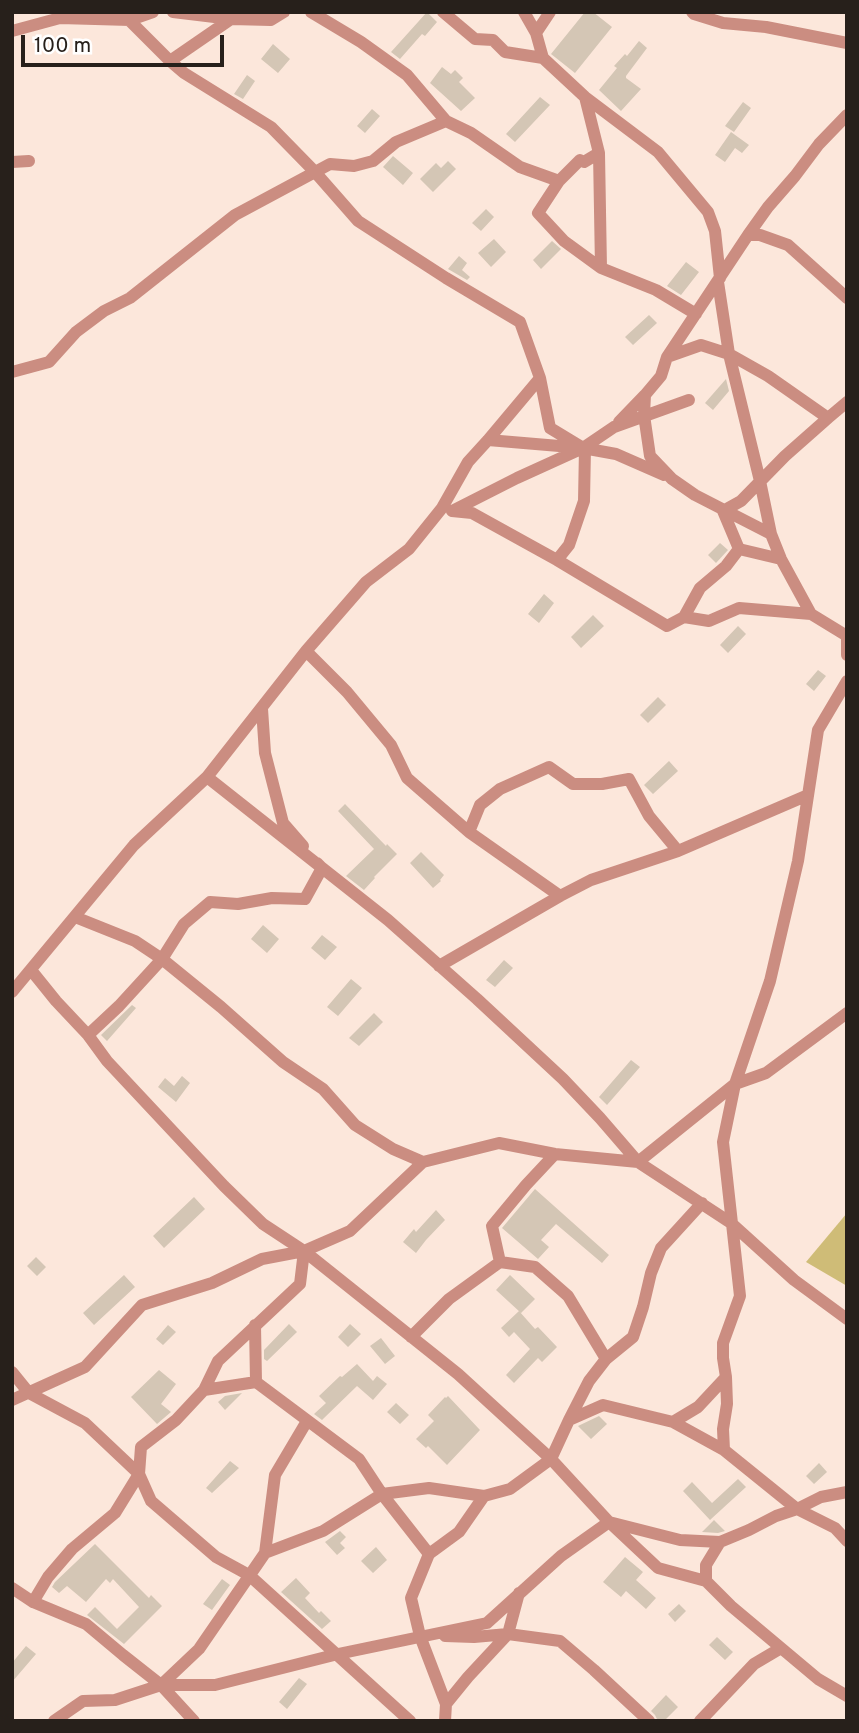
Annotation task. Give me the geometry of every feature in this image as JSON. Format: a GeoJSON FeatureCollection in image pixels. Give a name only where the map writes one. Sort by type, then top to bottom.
{"type":"FeatureCollection","features":[{"type":"Feature","properties":{"kind":"street"},"geometry":{"type":"LineString","coordinates":[[12,31],[60,18],[126,16],[153,12]]}},
{"type":"Feature","properties":{"kind":"street"},"geometry":{"type":"LineString","coordinates":[[173,12],[271,20],[295,12]]}},
{"type":"Feature","properties":{"kind":"street"},"geometry":{"type":"LineString","coordinates":[[271,20],[284,12]]}},
{"type":"Feature","properties":{"kind":"street"},"geometry":{"type":"LineString","coordinates":[[311,12],[361,42],[407,75],[446,121],[471,132],[520,167],[559,181]]}},
{"type":"Feature","properties":{"kind":"street"},"geometry":{"type":"LineString","coordinates":[[443,12],[475,38],[493,40],[505,51],[543,58]]}},
{"type":"Feature","properties":{"kind":"street"},"geometry":{"type":"LineString","coordinates":[[524,12],[536,33],[543,58],[585,97],[657,152],[708,212],[715,231],[729,354],[771,534],[781,559],[811,614],[847,638],[847,654]]}},
{"type":"Feature","properties":{"kind":"street"},"geometry":{"type":"LineString","coordinates":[[536,33],[550,12]]}},
{"type":"Feature","properties":{"kind":"street"},"geometry":{"type":"LineString","coordinates":[[692,12],[694,15],[723,23],[766,27],[847,43]]}},
{"type":"Feature","properties":{"kind":"street"},"geometry":{"type":"LineString","coordinates":[[126,16],[184,72],[271,127],[358,221],[520,322],[540,378],[550,428],[584,448]]}},
{"type":"Feature","properties":{"kind":"street"},"geometry":{"type":"LineString","coordinates":[[170,61],[233,16]]}},
{"type":"Feature","properties":{"kind":"street"},"geometry":{"type":"LineString","coordinates":[[585,97],[597,147],[601,268]]}},
{"type":"Feature","properties":{"kind":"street"},"geometry":{"type":"LineString","coordinates":[[12,992],[134,845],[207,777],[306,651],[366,582],[410,549],[452,511],[584,448],[614,427],[645,395],[660,376],[667,357],[768,207],[819,144],[847,115]]}},
{"type":"Feature","properties":{"kind":"street"},"geometry":{"type":"LineString","coordinates":[[614,119],[600,132],[597,147],[584,162],[580,160],[559,181],[538,214],[564,242],[601,268],[656,290],[696,314]]}},
{"type":"Feature","properties":{"kind":"street"},"geometry":{"type":"LineString","coordinates":[[12,372],[49,362],[76,332],[104,311],[130,298],[235,215],[330,164],[354,166],[373,161],[396,142],[446,121]]}},
{"type":"Feature","properties":{"kind":"street"},"geometry":{"type":"LineString","coordinates":[[12,162],[29,161]]}},
{"type":"Feature","properties":{"kind":"street"},"geometry":{"type":"LineString","coordinates":[[748,235],[760,235],[788,245],[847,298]]}},
{"type":"Feature","properties":{"kind":"street"},"geometry":{"type":"LineString","coordinates":[[667,357],[701,345],[729,354],[768,376],[828,418]]}},
{"type":"Feature","properties":{"kind":"street"},"geometry":{"type":"LineString","coordinates":[[410,549],[442,508],[468,462],[540,378]]}},
{"type":"Feature","properties":{"kind":"street"},"geometry":{"type":"LineString","coordinates":[[645,395],[644,415],[650,456],[672,479]]}},
{"type":"Feature","properties":{"kind":"street"},"geometry":{"type":"LineString","coordinates":[[614,427],[689,400]]}},
{"type":"Feature","properties":{"kind":"street"},"geometry":{"type":"LineString","coordinates":[[723,511],[741,500],[785,456],[847,402]]}},
{"type":"Feature","properties":{"kind":"street"},"geometry":{"type":"LineString","coordinates":[[488,440],[584,448],[615,454],[672,479],[723,511],[771,534]]}},
{"type":"Feature","properties":{"kind":"street"},"geometry":{"type":"LineString","coordinates":[[557,560],[569,545],[584,500],[584,448]]}},
{"type":"Feature","properties":{"kind":"street"},"geometry":{"type":"LineString","coordinates":[[452,511],[472,513],[667,626],[684,617],[700,588],[726,566],[739,549]]}},
{"type":"Feature","properties":{"kind":"street"},"geometry":{"type":"LineString","coordinates":[[723,511],[739,549]]}},
{"type":"Feature","properties":{"kind":"street"},"geometry":{"type":"LineString","coordinates":[[739,549],[781,559]]}},
{"type":"Feature","properties":{"kind":"street"},"geometry":{"type":"LineString","coordinates":[[684,617],[709,621],[739,608],[811,614]]}},
{"type":"Feature","properties":{"kind":"street"},"geometry":{"type":"LineString","coordinates":[[306,651],[347,692],[391,746],[407,778],[469,832],[560,896]]}},
{"type":"Feature","properties":{"kind":"street"},"geometry":{"type":"LineString","coordinates":[[724,1450],[723,1429],[727,1404],[723,1343],[740,1296],[723,1142],[735,1084],[770,981],[798,861],[818,730],[847,681]]}},
{"type":"Feature","properties":{"kind":"street"},"geometry":{"type":"LineString","coordinates":[[262,709],[265,753],[283,823],[322,868]]}},
{"type":"Feature","properties":{"kind":"street"},"geometry":{"type":"LineString","coordinates":[[469,832],[480,805],[500,789],[549,767],[573,785],[602,784],[628,779],[649,816],[678,851]]}},
{"type":"Feature","properties":{"kind":"street"},"geometry":{"type":"LineString","coordinates":[[207,777],[388,920],[477,999],[562,1079],[638,1162],[731,1223],[794,1280],[847,1319]]}},
{"type":"Feature","properties":{"kind":"street"},"geometry":{"type":"LineString","coordinates":[[439,966],[591,880],[678,851],[808,795]]}},
{"type":"Feature","properties":{"kind":"street"},"geometry":{"type":"LineString","coordinates":[[88,1035],[163,959],[184,924],[210,902],[238,904],[272,898],[306,899],[322,868]]}},
{"type":"Feature","properties":{"kind":"street"},"geometry":{"type":"LineString","coordinates":[[75,917],[135,941],[163,959],[283,1062],[323,1089],[355,1125],[393,1149],[424,1162]]}},
{"type":"Feature","properties":{"kind":"street"},"geometry":{"type":"LineString","coordinates":[[31,970],[107,1061],[263,1224],[304,1251],[476,1390],[551,1459],[609,1522],[658,1568],[706,1581],[731,1606],[818,1679],[847,1696]]}},
{"type":"Feature","properties":{"kind":"street"},"geometry":{"type":"LineString","coordinates":[[12,1400],[85,1367],[142,1305],[212,1283],[262,1259],[304,1251],[350,1231],[424,1162],[499,1143],[555,1154],[638,1162],[735,1084],[766,1073],[847,1013]]}},
{"type":"Feature","properties":{"kind":"street"},"geometry":{"type":"LineString","coordinates":[[500,1262],[492,1226],[555,1154]]}},
{"type":"Feature","properties":{"kind":"street"},"geometry":{"type":"LineString","coordinates":[[265,1553],[323,1531],[382,1493],[429,1488],[484,1496],[510,1489],[551,1459],[589,1381],[606,1359],[633,1338],[651,1273],[661,1248],[702,1203]]}},
{"type":"Feature","properties":{"kind":"street"},"geometry":{"type":"LineString","coordinates":[[33,1602],[48,1577],[72,1549],[114,1514],[139,1474],[141,1447],[176,1420],[204,1390],[218,1361],[300,1284],[304,1251]]}},
{"type":"Feature","properties":{"kind":"street"},"geometry":{"type":"LineString","coordinates":[[411,1337],[449,1299],[500,1262],[535,1268],[568,1296],[606,1359]]}},
{"type":"Feature","properties":{"kind":"street"},"geometry":{"type":"LineString","coordinates":[[255,1325],[256,1382]]}},
{"type":"Feature","properties":{"kind":"street"},"geometry":{"type":"LineString","coordinates":[[12,1372],[29,1393],[85,1423],[139,1474],[150,1501],[216,1557],[249,1576],[410,1721]]}},
{"type":"Feature","properties":{"kind":"street"},"geometry":{"type":"LineString","coordinates":[[673,1422],[698,1407],[726,1377]]}},
{"type":"Feature","properties":{"kind":"street"},"geometry":{"type":"LineString","coordinates":[[204,1390],[256,1382],[359,1459],[429,1554]]}},
{"type":"Feature","properties":{"kind":"street"},"geometry":{"type":"LineString","coordinates":[[569,1420],[603,1405],[673,1422],[724,1450],[797,1509],[835,1528],[847,1541]]}},
{"type":"Feature","properties":{"kind":"street"},"geometry":{"type":"LineString","coordinates":[[161,1685],[199,1649],[265,1553],[275,1475],[307,1421]]}},
{"type":"Feature","properties":{"kind":"street"},"geometry":{"type":"LineString","coordinates":[[54,1721],[83,1700],[115,1700],[161,1685],[215,1685],[338,1654],[487,1623],[561,1556],[609,1522],[680,1540],[720,1542],[821,1497],[847,1492]]}},
{"type":"Feature","properties":{"kind":"street"},"geometry":{"type":"LineString","coordinates":[[444,1721],[446,1704],[420,1636],[411,1598],[429,1554],[459,1532],[484,1496]]}},
{"type":"Feature","properties":{"kind":"street"},"geometry":{"type":"LineString","coordinates":[[706,1581],[706,1565],[720,1542]]}},
{"type":"Feature","properties":{"kind":"street"},"geometry":{"type":"LineString","coordinates":[[12,1588],[33,1602],[86,1624],[161,1685],[194,1721]]}},
{"type":"Feature","properties":{"kind":"street"},"geometry":{"type":"LineString","coordinates":[[446,1704],[508,1634],[519,1593]]}},
{"type":"Feature","properties":{"kind":"street"},"geometry":{"type":"LineString","coordinates":[[420,1636],[474,1637],[508,1634],[560,1641],[649,1721]]}},
{"type":"Feature","properties":{"kind":"street"},"geometry":{"type":"LineString","coordinates":[[700,1721],[754,1664],[781,1647]]}},
{"type":"Feature","properties":{"kind":"shaded area"},"geometry":{"type":"Polygon","coordinates":[[[847,1213],[847,1286],[806,1262],[847,1213]]]}},
{"type":"Feature","properties":{"kind":"building"},"geometry":{"type":"Polygon","coordinates":[[[427,12],[437,22],[425,36],[422,34],[400,59],[391,52],[427,12]]]}},
{"type":"Feature","properties":{"kind":"building"},"geometry":{"type":"Polygon","coordinates":[[[585,12],[593,12],[612,27],[575,73],[551,54],[585,12]]]}},
{"type":"Feature","properties":{"kind":"building"},"geometry":{"type":"Polygon","coordinates":[[[639,41],[647,48],[626,78],[641,89],[621,111],[599,90],[617,68],[614,66],[625,54],[627,56],[639,41]]]}},
{"type":"Feature","properties":{"kind":"building"},"geometry":{"type":"Polygon","coordinates":[[[273,44],[290,59],[278,73],[261,59],[273,44]]]}},
{"type":"Feature","properties":{"kind":"building"},"geometry":{"type":"Polygon","coordinates":[[[442,67],[451,74],[455,70],[463,78],[459,82],[475,98],[461,111],[430,83],[442,67]]]}},
{"type":"Feature","properties":{"kind":"building"},"geometry":{"type":"Polygon","coordinates":[[[247,75],[255,81],[243,99],[234,94],[247,75]]]}},
{"type":"Feature","properties":{"kind":"building"},"geometry":{"type":"Polygon","coordinates":[[[540,97],[550,105],[515,142],[506,134],[540,97]]]}},
{"type":"Feature","properties":{"kind":"building"},"geometry":{"type":"Polygon","coordinates":[[[743,102],[751,108],[734,132],[725,126],[743,102]]]}},
{"type":"Feature","properties":{"kind":"building"},"geometry":{"type":"Polygon","coordinates":[[[372,109],[380,116],[365,133],[357,126],[372,109]]]}},
{"type":"Feature","properties":{"kind":"building"},"geometry":{"type":"Polygon","coordinates":[[[731,132],[749,145],[742,153],[735,148],[725,162],[715,155],[731,132]]]}},
{"type":"Feature","properties":{"kind":"building"},"geometry":{"type":"Polygon","coordinates":[[[393,156],[413,173],[403,185],[383,167],[393,156]]]}},
{"type":"Feature","properties":{"kind":"building"},"geometry":{"type":"Polygon","coordinates":[[[448,161],[456,169],[433,192],[420,179],[436,163],[441,168],[448,161]]]}},
{"type":"Feature","properties":{"kind":"building"},"geometry":{"type":"Polygon","coordinates":[[[486,209],[494,217],[481,231],[472,223],[486,209]]]}},
{"type":"Feature","properties":{"kind":"building"},"geometry":{"type":"Polygon","coordinates":[[[494,239],[506,252],[491,267],[478,253],[494,239]]]}},
{"type":"Feature","properties":{"kind":"building"},"geometry":{"type":"Polygon","coordinates":[[[552,241],[561,249],[541,269],[533,260],[552,241]]]}},
{"type":"Feature","properties":{"kind":"building"},"geometry":{"type":"Polygon","coordinates":[[[459,256],[467,263],[462,270],[470,277],[467,280],[448,269],[459,256]]]}},
{"type":"Feature","properties":{"kind":"building"},"geometry":{"type":"Polygon","coordinates":[[[686,262],[699,272],[681,295],[667,286],[686,262]]]}},
{"type":"Feature","properties":{"kind":"building"},"geometry":{"type":"Polygon","coordinates":[[[649,315],[657,323],[633,345],[625,337],[649,315]]]}},
{"type":"Feature","properties":{"kind":"building"},"geometry":{"type":"Polygon","coordinates":[[[726,379],[729,391],[713,410],[705,403],[726,379]]]}},
{"type":"Feature","properties":{"kind":"building"},"geometry":{"type":"Polygon","coordinates":[[[720,543],[728,550],[716,563],[708,555],[720,543]]]}},
{"type":"Feature","properties":{"kind":"building"},"geometry":{"type":"Polygon","coordinates":[[[544,594],[554,603],[539,623],[528,614],[544,594]]]}},
{"type":"Feature","properties":{"kind":"building"},"geometry":{"type":"Polygon","coordinates":[[[593,615],[604,626],[581,648],[571,637],[593,615]]]}},
{"type":"Feature","properties":{"kind":"building"},"geometry":{"type":"Polygon","coordinates":[[[738,626],[746,634],[728,653],[720,645],[738,626]]]}},
{"type":"Feature","properties":{"kind":"building"},"geometry":{"type":"Polygon","coordinates":[[[818,670],[826,676],[814,691],[806,684],[818,670]]]}},
{"type":"Feature","properties":{"kind":"building"},"geometry":{"type":"Polygon","coordinates":[[[658,697],[666,705],[648,723],[640,715],[658,697]]]}},
{"type":"Feature","properties":{"kind":"building"},"geometry":{"type":"Polygon","coordinates":[[[669,761],[678,771],[653,794],[644,785],[669,761]]]}},
{"type":"Feature","properties":{"kind":"building"},"geometry":{"type":"Polygon","coordinates":[[[345,804],[397,854],[364,890],[346,876],[374,849],[338,811],[345,804]]]}},
{"type":"Feature","properties":{"kind":"building"},"geometry":{"type":"Polygon","coordinates":[[[421,852],[444,875],[433,888],[410,863],[421,852]]]}},
{"type":"Feature","properties":{"kind":"building"},"geometry":{"type":"Polygon","coordinates":[[[263,925],[279,939],[267,953],[251,939],[263,925]]]}},
{"type":"Feature","properties":{"kind":"building"},"geometry":{"type":"Polygon","coordinates":[[[322,935],[337,947],[325,960],[311,948],[322,935]]]}},
{"type":"Feature","properties":{"kind":"building"},"geometry":{"type":"Polygon","coordinates":[[[504,960],[513,968],[495,987],[486,980],[504,960]]]}},
{"type":"Feature","properties":{"kind":"building"},"geometry":{"type":"Polygon","coordinates":[[[351,979],[362,988],[338,1016],[327,1007],[351,979]]]}},
{"type":"Feature","properties":{"kind":"building"},"geometry":{"type":"Polygon","coordinates":[[[132,1005],[136,1008],[107,1041],[101,1035],[132,1005]]]}},
{"type":"Feature","properties":{"kind":"building"},"geometry":{"type":"Polygon","coordinates":[[[374,1013],[383,1022],[359,1046],[349,1038],[374,1013]]]}},
{"type":"Feature","properties":{"kind":"building"},"geometry":{"type":"Polygon","coordinates":[[[631,1060],[640,1067],[607,1105],[599,1097],[631,1060]]]}},
{"type":"Feature","properties":{"kind":"building"},"geometry":{"type":"Polygon","coordinates":[[[182,1076],[190,1083],[176,1102],[158,1087],[165,1078],[174,1086],[182,1076]]]}},
{"type":"Feature","properties":{"kind":"building"},"geometry":{"type":"Polygon","coordinates":[[[535,1189],[609,1255],[602,1263],[556,1224],[541,1240],[549,1247],[538,1259],[502,1228],[535,1189]]]}},
{"type":"Feature","properties":{"kind":"building"},"geometry":{"type":"Polygon","coordinates":[[[194,1197],[205,1209],[164,1248],[153,1236],[194,1197]]]}},
{"type":"Feature","properties":{"kind":"building"},"geometry":{"type":"Polygon","coordinates":[[[436,1210],[445,1220],[416,1253],[403,1242],[436,1210]]]}},
{"type":"Feature","properties":{"kind":"building"},"geometry":{"type":"Polygon","coordinates":[[[36,1257],[46,1267],[37,1276],[27,1266],[36,1257]]]}},
{"type":"Feature","properties":{"kind":"building"},"geometry":{"type":"Polygon","coordinates":[[[124,1275],[135,1287],[94,1325],[83,1313],[124,1275]]]}},
{"type":"Feature","properties":{"kind":"building"},"geometry":{"type":"Polygon","coordinates":[[[510,1275],[535,1299],[521,1313],[496,1290],[510,1275]]]}},
{"type":"Feature","properties":{"kind":"building"},"geometry":{"type":"Polygon","coordinates":[[[519,1311],[557,1347],[542,1362],[538,1358],[514,1383],[506,1375],[530,1349],[514,1332],[509,1337],[501,1328],[519,1311]]]}},
{"type":"Feature","properties":{"kind":"building"},"geometry":{"type":"Polygon","coordinates":[[[289,1324],[297,1332],[267,1361],[264,1359],[264,1350],[289,1324]]]}},
{"type":"Feature","properties":{"kind":"building"},"geometry":{"type":"Polygon","coordinates":[[[350,1324],[361,1334],[348,1347],[338,1337],[350,1324]]]}},
{"type":"Feature","properties":{"kind":"building"},"geometry":{"type":"Polygon","coordinates":[[[168,1325],[176,1332],[163,1345],[156,1339],[168,1325]]]}},
{"type":"Feature","properties":{"kind":"building"},"geometry":{"type":"Polygon","coordinates":[[[381,1338],[395,1356],[385,1364],[370,1346],[381,1338]]]}},
{"type":"Feature","properties":{"kind":"building"},"geometry":{"type":"Polygon","coordinates":[[[357,1364],[373,1381],[377,1376],[387,1384],[373,1400],[357,1386],[322,1420],[314,1414],[326,1403],[319,1396],[357,1364]]]}},
{"type":"Feature","properties":{"kind":"building"},"geometry":{"type":"Polygon","coordinates":[[[159,1370],[176,1384],[161,1404],[171,1412],[157,1424],[131,1397],[159,1370]]]}},
{"type":"Feature","properties":{"kind":"building"},"geometry":{"type":"Polygon","coordinates":[[[242,1393],[225,1410],[218,1402],[225,1396],[242,1393]]]}},
{"type":"Feature","properties":{"kind":"building"},"geometry":{"type":"Polygon","coordinates":[[[448,1396],[480,1430],[447,1465],[428,1446],[426,1448],[416,1439],[434,1421],[428,1415],[448,1396]]]}},
{"type":"Feature","properties":{"kind":"building"},"geometry":{"type":"Polygon","coordinates":[[[396,1403],[409,1415],[400,1424],[387,1412],[396,1403]]]}},
{"type":"Feature","properties":{"kind":"building"},"geometry":{"type":"Polygon","coordinates":[[[599,1416],[607,1424],[591,1439],[578,1426],[599,1416]]]}},
{"type":"Feature","properties":{"kind":"building"},"geometry":{"type":"Polygon","coordinates":[[[230,1461],[239,1468],[212,1493],[206,1488],[230,1461]]]}},
{"type":"Feature","properties":{"kind":"building"},"geometry":{"type":"Polygon","coordinates":[[[819,1463],[827,1472],[814,1484],[806,1476],[819,1463]]]}},
{"type":"Feature","properties":{"kind":"building"},"geometry":{"type":"Polygon","coordinates":[[[738,1479],[746,1487],[710,1520],[683,1491],[692,1482],[712,1503],[738,1479]]]}},
{"type":"Feature","properties":{"kind":"building"},"geometry":{"type":"Polygon","coordinates":[[[714,1520],[725,1531],[702,1532],[714,1520]]]}},
{"type":"Feature","properties":{"kind":"building"},"geometry":{"type":"Polygon","coordinates":[[[340,1531],[346,1537],[340,1543],[345,1548],[337,1555],[325,1542],[340,1531]]]}},
{"type":"Feature","properties":{"kind":"building"},"geometry":{"type":"Polygon","coordinates":[[[95,1544],[149,1598],[151,1595],[162,1606],[124,1644],[87,1615],[95,1607],[117,1629],[139,1607],[113,1579],[110,1583],[106,1579],[86,1602],[67,1586],[59,1593],[52,1587],[95,1544]]]}},
{"type":"Feature","properties":{"kind":"building"},"geometry":{"type":"Polygon","coordinates":[[[376,1547],[387,1560],[373,1573],[361,1561],[376,1547]]]}},
{"type":"Feature","properties":{"kind":"building"},"geometry":{"type":"Polygon","coordinates":[[[625,1557],[643,1572],[636,1580],[656,1598],[646,1609],[626,1591],[621,1597],[603,1582],[625,1557]]]}},
{"type":"Feature","properties":{"kind":"building"},"geometry":{"type":"Polygon","coordinates":[[[296,1578],[310,1593],[305,1598],[331,1621],[322,1629],[281,1592],[296,1578]]]}},
{"type":"Feature","properties":{"kind":"building"},"geometry":{"type":"Polygon","coordinates":[[[222,1579],[230,1585],[212,1610],[203,1604],[222,1579]]]}},
{"type":"Feature","properties":{"kind":"building"},"geometry":{"type":"Polygon","coordinates":[[[679,1604],[686,1611],[675,1622],[668,1614],[679,1604]]]}},
{"type":"Feature","properties":{"kind":"building"},"geometry":{"type":"Polygon","coordinates":[[[717,1637],[733,1652],[725,1660],[709,1645],[717,1637]]]}},
{"type":"Feature","properties":{"kind":"building"},"geometry":{"type":"Polygon","coordinates":[[[26,1646],[36,1654],[12,1682],[12,1663],[26,1646]]]}},
{"type":"Feature","properties":{"kind":"building"},"geometry":{"type":"Polygon","coordinates":[[[299,1678],[307,1684],[287,1709],[279,1702],[299,1678]]]}},
{"type":"Feature","properties":{"kind":"building"},"geometry":{"type":"Polygon","coordinates":[[[666,1695],[678,1707],[664,1721],[658,1721],[651,1711],[666,1695]]]}}]}
